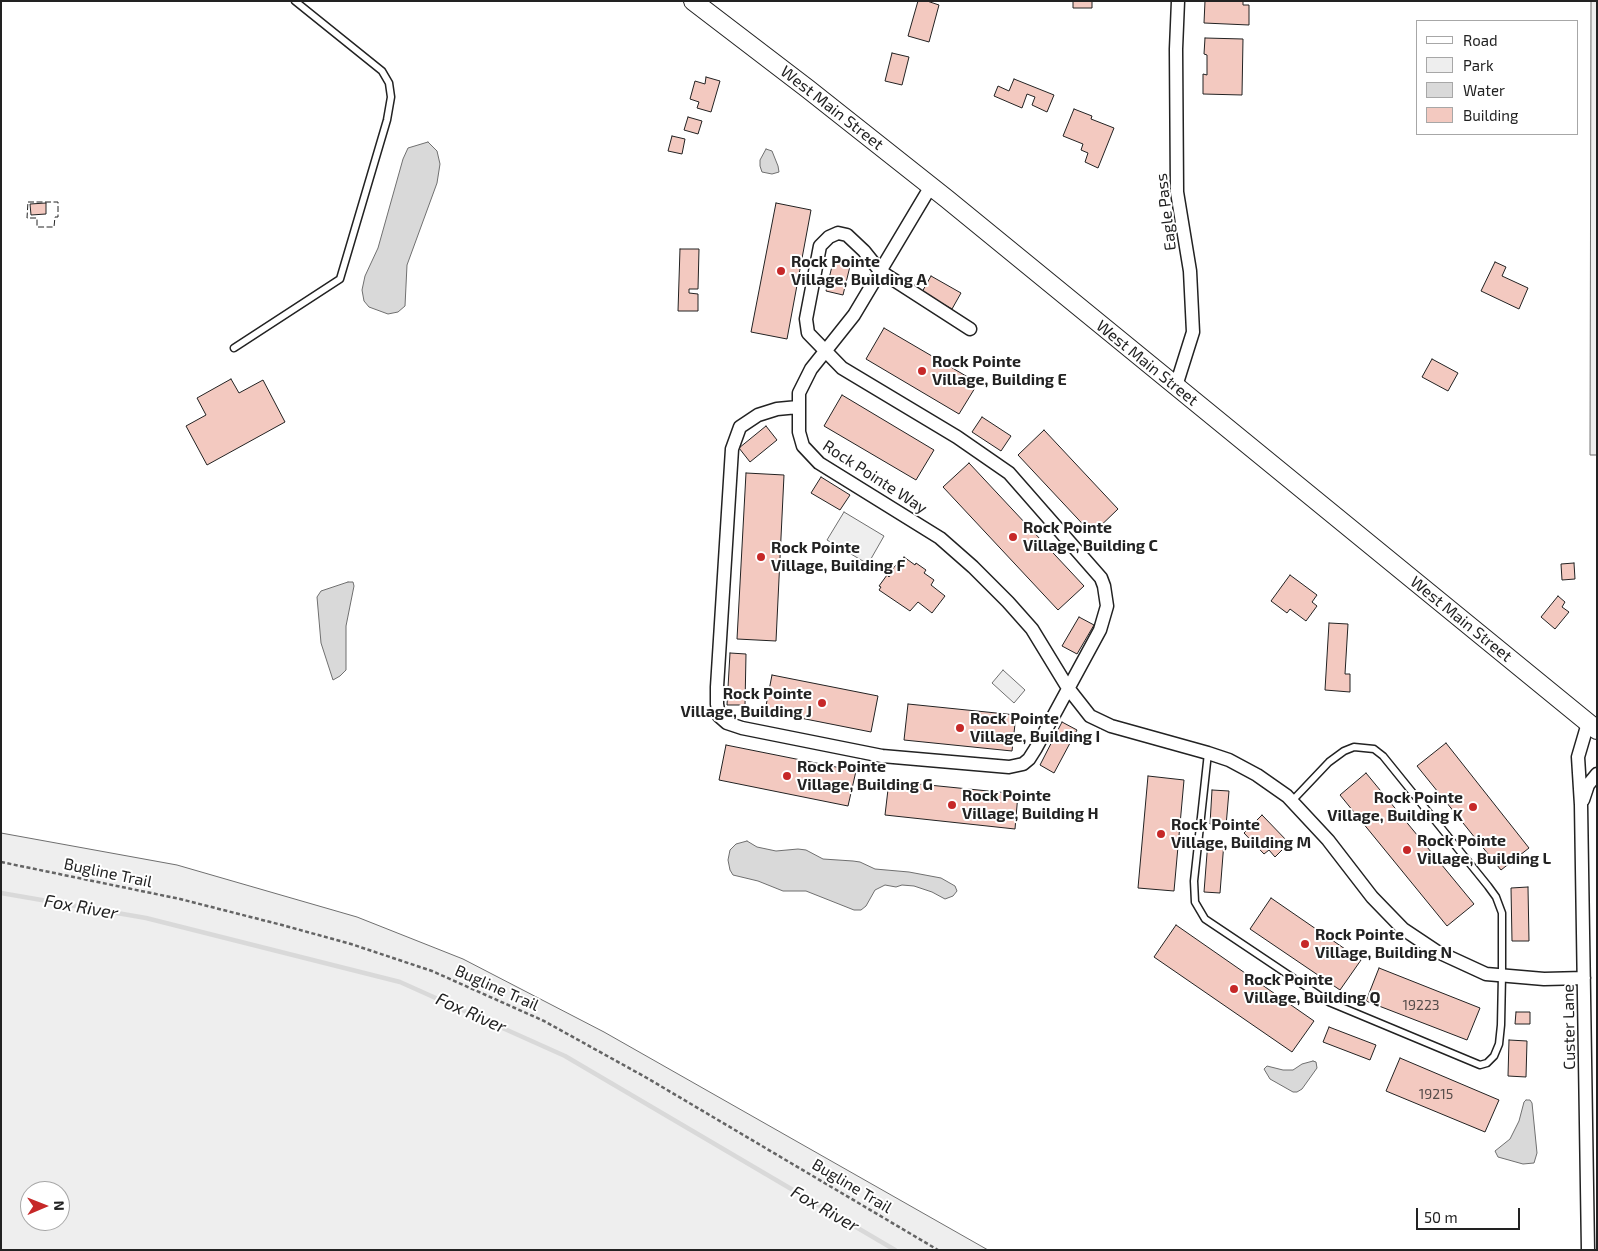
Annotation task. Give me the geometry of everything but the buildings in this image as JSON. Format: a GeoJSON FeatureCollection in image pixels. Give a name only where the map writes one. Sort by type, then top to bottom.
{"type":"FeatureCollection","features":[{"type":"Feature","properties":{"kind":"main road","name":"West Main Street"},"geometry":{"type":"LineString","coordinates":[[693,1],[801,83],[931,186],[1593,727]]}},
{"type":"Feature","properties":{"kind":"street","name":"Eagle Pass"},"geometry":{"type":"LineString","coordinates":[[1176,386],[1192,332],[1190,271],[1176,192],[1178,1]]}},
{"type":"Feature","properties":{"kind":"street","name":"Rock Pointe Way"},"geometry":{"type":"LineString","coordinates":[[931,186],[854,315],[812,369],[799,393],[799,432],[803,446],[819,463],[940,538],[972,567],[1008,602],[1032,629],[1068,688],[1090,716],[1100,722],[1229,760],[1257,775],[1292,801],[1328,840],[1372,897],[1403,929],[1436,951],[1486,974],[1544,979],[1584,978]]}},
{"type":"Feature","properties":{"kind":"street"},"geometry":{"type":"LineString","coordinates":[[798,407],[777,409],[758,416],[740,427],[732,449],[717,687],[719,716],[727,723],[742,728],[882,756],[1009,767],[1023,764],[1029,759],[1100,630],[1107,606],[1107,597],[1101,578],[1009,473],[957,437],[842,368],[808,333],[806,320],[820,246],[829,237],[838,234],[847,235],[864,251],[880,271],[970,329]]}},
{"type":"Feature","properties":{"kind":"street","name":"Custer Lane"},"geometry":{"type":"LineString","coordinates":[[1588,1250],[1581,805],[1578,757],[1593,727]]}},
{"type":"Feature","properties":{"kind":"street","name":"Custer Lane"},"geometry":{"type":"LineString","coordinates":[[1581,805],[1584,793],[1597,774]]}},
{"type":"Feature","properties":{"kind":"lane"},"geometry":{"type":"LineString","coordinates":[[234,348],[340,278],[387,120],[391,97],[389,83],[382,71],[295,1]]}},
{"type":"Feature","properties":{"kind":"lane"},"geometry":{"type":"LineString","coordinates":[[1208,753],[1194,881],[1195,902],[1205,918],[1329,1002],[1480,1065],[1487,1062],[1494,1056],[1499,1044],[1501,1025],[1502,913],[1496,897],[1383,756],[1374,749],[1354,747],[1344,751],[1329,762],[1292,801]]}},
{"type":"Feature","properties":{"kind":"path","name":"Bugline Trail"},"geometry":{"type":"LineString","coordinates":[[1,862],[180,899],[282,925],[351,944],[432,972],[544,1021],[647,1078],[938,1250]]}},
{"type":"Feature","properties":{"kind":"green space"},"geometry":{"type":"Polygon","coordinates":[[[1591,1],[1597,1],[1597,455],[1590,455],[1591,1]]]}},
{"type":"Feature","properties":{"kind":"green space"},"geometry":{"type":"Polygon","coordinates":[[[844,512],[884,536],[868,564],[827,540],[844,512]]]}},
{"type":"Feature","properties":{"kind":"green space"},"geometry":{"type":"Polygon","coordinates":[[[1003,670],[1025,690],[1014,703],[992,683],[1003,670]]]}},
{"type":"Feature","properties":{"kind":"green space"},"geometry":{"type":"Polygon","coordinates":[[[1,833],[177,865],[357,917],[463,959],[604,1032],[988,1250],[1,1250],[1,833]]]}},
{"type":"Feature","properties":{"kind":"water"},"geometry":{"type":"Polygon","coordinates":[[[428,142],[437,151],[440,164],[437,183],[407,265],[405,306],[398,312],[388,314],[369,307],[364,301],[362,290],[365,276],[378,248],[403,159],[408,148],[428,142]]]}},
{"type":"Feature","properties":{"kind":"water"},"geometry":{"type":"Polygon","coordinates":[[[766,149],[772,151],[779,172],[772,174],[762,172],[760,160],[766,149]]]}},
{"type":"Feature","properties":{"kind":"water"},"geometry":{"type":"Polygon","coordinates":[[[353,582],[354,586],[346,626],[346,670],[333,680],[321,643],[317,597],[321,591],[353,582]]]}},
{"type":"Feature","properties":{"kind":"water"},"geometry":{"type":"Polygon","coordinates":[[[747,841],[757,847],[776,851],[806,850],[823,859],[860,862],[875,869],[909,872],[941,878],[955,886],[957,891],[953,896],[945,899],[914,886],[902,885],[896,887],[885,885],[875,890],[866,906],[861,910],[854,910],[806,891],[783,891],[758,881],[733,875],[728,860],[730,850],[736,844],[747,841]]]}},
{"type":"Feature","properties":{"kind":"water"},"geometry":{"type":"Polygon","coordinates":[[[1316,1062],[1317,1068],[1302,1089],[1297,1092],[1293,1092],[1270,1079],[1264,1069],[1267,1066],[1283,1070],[1293,1070],[1302,1064],[1316,1062]]]}},
{"type":"Feature","properties":{"kind":"water"},"geometry":{"type":"Polygon","coordinates":[[[1526,1100],[1530,1100],[1532,1103],[1537,1153],[1534,1163],[1523,1164],[1498,1157],[1495,1151],[1510,1139],[1526,1100]]]}},
{"type":"Feature","properties":{"kind":"waterway","name":"Fox River"},"geometry":{"type":"LineString","coordinates":[[1,893],[146,918],[400,982],[565,1056],[895,1250]]}},
{"type":"Feature","properties":{"kind":"fence"},"geometry":{"type":"LineString","coordinates":[[28,202],[58,202],[58,217],[55,217],[54,227],[37,227],[37,218],[27,218],[28,202]]}},
{"type":"Feature","properties":{"kind":"place","name":"Rock Pointe Village, Building A"},"geometry":{"type":"Point","coordinates":[781,271]}},
{"type":"Feature","properties":{"kind":"place","name":"Rock Pointe Village, Building E"},"geometry":{"type":"Point","coordinates":[922,371]}},
{"type":"Feature","properties":{"kind":"place","name":"Rock Pointe Village, Building C"},"geometry":{"type":"Point","coordinates":[1013,537]}},
{"type":"Feature","properties":{"kind":"place","name":"Rock Pointe Village, Building F"},"geometry":{"type":"Point","coordinates":[761,557]}},
{"type":"Feature","properties":{"kind":"place","name":"Rock Pointe Village, Building J"},"geometry":{"type":"Point","coordinates":[822,703]}},
{"type":"Feature","properties":{"kind":"place","name":"Rock Pointe Village, Building I"},"geometry":{"type":"Point","coordinates":[960,728]}},
{"type":"Feature","properties":{"kind":"place","name":"Rock Pointe Village, Building G"},"geometry":{"type":"Point","coordinates":[787,776]}},
{"type":"Feature","properties":{"kind":"place","name":"Rock Pointe Village, Building H"},"geometry":{"type":"Point","coordinates":[952,805]}},
{"type":"Feature","properties":{"kind":"place","name":"Rock Pointe Village, Building K"},"geometry":{"type":"Point","coordinates":[1473,807]}},
{"type":"Feature","properties":{"kind":"place","name":"Rock Pointe Village, Building M"},"geometry":{"type":"Point","coordinates":[1161,834]}},
{"type":"Feature","properties":{"kind":"place","name":"Rock Pointe Village, Building L"},"geometry":{"type":"Point","coordinates":[1407,850]}},
{"type":"Feature","properties":{"kind":"place","name":"Rock Pointe Village, Building N"},"geometry":{"type":"Point","coordinates":[1305,944]}},
{"type":"Feature","properties":{"kind":"place","name":"Rock Pointe Village, Building Q"},"geometry":{"type":"Point","coordinates":[1234,989]}}]}
